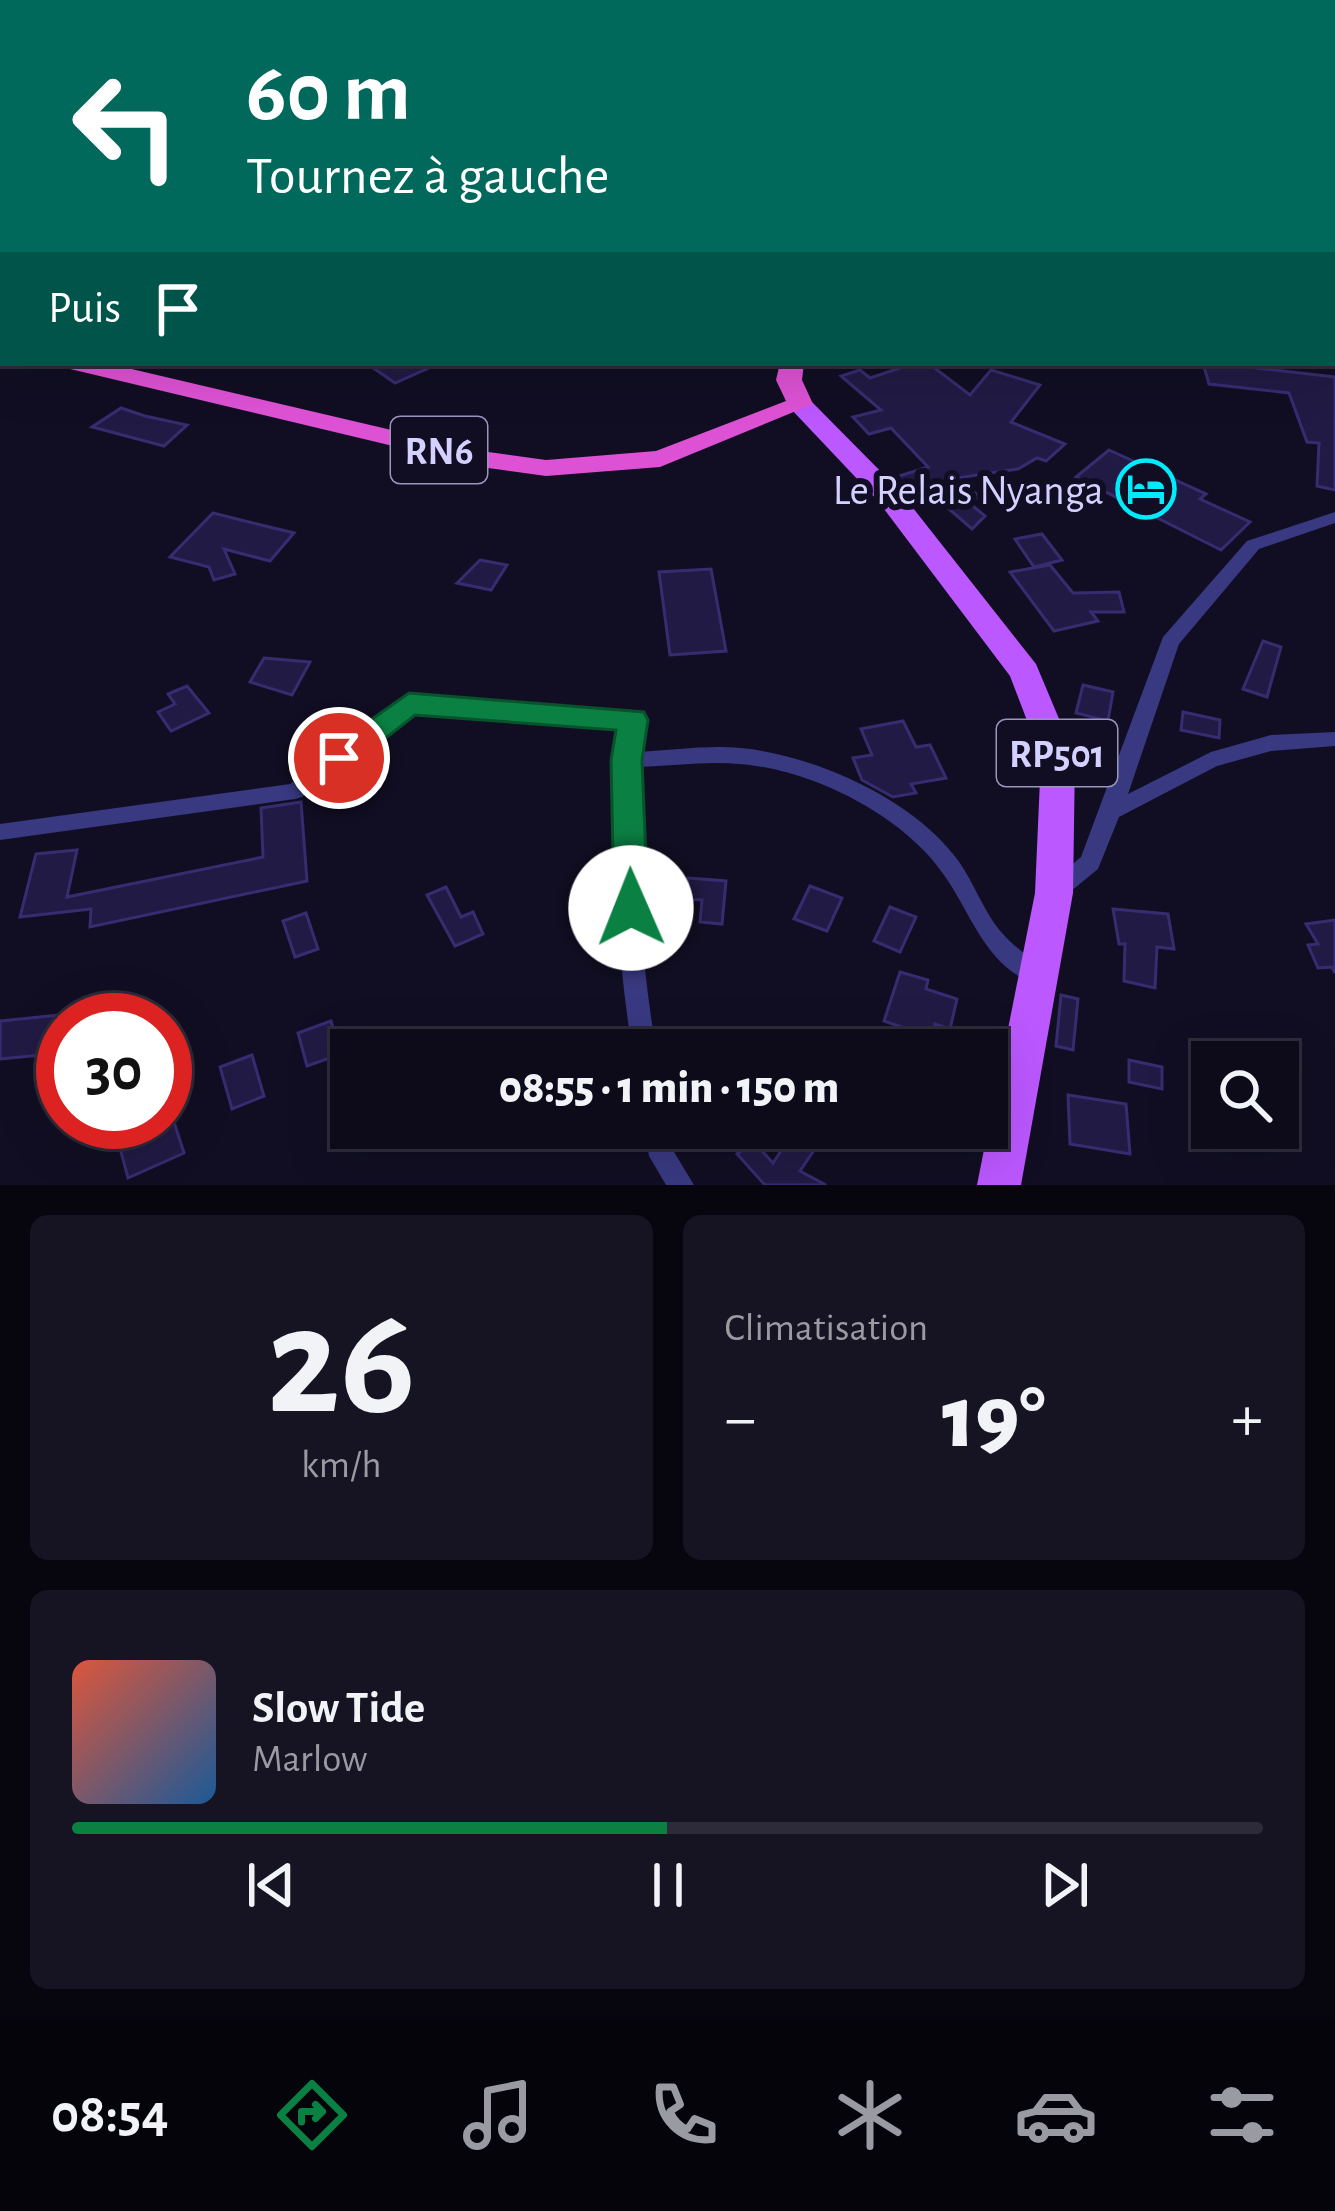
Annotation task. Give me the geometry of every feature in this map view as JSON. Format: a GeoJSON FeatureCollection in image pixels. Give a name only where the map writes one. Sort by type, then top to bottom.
{"type":"FeatureCollection","features":[{"type":"Feature","properties":{"kind":"highway","name":"RN6"},"geometry":{"type":"LineString","coordinates":[[88,366],[481,459],[546,468],[660,459],[800,404]]}},
{"type":"Feature","properties":{"kind":"highway"},"geometry":{"type":"LineString","coordinates":[[791,366],[789,380],[800,404]]}},
{"type":"Feature","properties":{"kind":"main road","name":"RP501"},"geometry":{"type":"LineString","coordinates":[[800,404],[938,555],[1025,672],[1058,757],[1054,893],[999,1185]]}},
{"type":"Feature","properties":{"kind":"street"},"geometry":{"type":"LineString","coordinates":[[1054,893],[1090,863],[1170,642],[1253,545],[1335,517]]}},
{"type":"Feature","properties":{"kind":"street"},"geometry":{"type":"LineString","coordinates":[[0,832],[296,791],[409,704],[633,720],[627,760],[633,985],[640,1029]]}},
{"type":"Feature","properties":{"kind":"street"},"geometry":{"type":"LineString","coordinates":[[1111,812],[1211,760],[1271,743],[1335,739]]}},
{"type":"Feature","properties":{"kind":"street"},"geometry":{"type":"LineString","coordinates":[[627,760],[752,757],[856,795],[920,830],[953,870],[985,935],[1000,952],[1037,975]]}},
{"type":"Feature","properties":{"kind":"street"},"geometry":{"type":"LineString","coordinates":[[661,1149],[681,1185]]}},
{"type":"Feature","properties":{"kind":"building"},"geometry":{"type":"Polygon","coordinates":[[[370,366],[433,366],[395,383],[370,366]]]}},
{"type":"Feature","properties":{"kind":"building"},"geometry":{"type":"Polygon","coordinates":[[[906,366],[932,366],[970,395],[991,370],[1040,385],[1011,422],[1065,444],[1046,461],[1037,458],[1018,469],[957,478],[980,497],[968,502],[985,516],[972,529],[941,502],[917,506],[896,477],[928,467],[891,428],[869,434],[853,417],[881,410],[841,376],[860,370],[870,378],[906,366]]]}},
{"type":"Feature","properties":{"kind":"building"},"geometry":{"type":"Polygon","coordinates":[[[1204,366],[1255,366],[1335,377],[1335,490],[1317,486],[1319,443],[1307,442],[1289,393],[1209,384],[1204,366]]]}},
{"type":"Feature","properties":{"kind":"building"},"geometry":{"type":"Polygon","coordinates":[[[121,408],[187,425],[164,446],[92,427],[121,408]]]}},
{"type":"Feature","properties":{"kind":"building"},"geometry":{"type":"Polygon","coordinates":[[[1109,450],[1206,494],[1200,499],[1250,522],[1221,550],[1076,477],[1109,450]]]}},
{"type":"Feature","properties":{"kind":"building"},"geometry":{"type":"Polygon","coordinates":[[[213,513],[294,533],[270,561],[224,549],[235,574],[214,580],[209,567],[170,557],[213,513]]]}},
{"type":"Feature","properties":{"kind":"building"},"geometry":{"type":"Polygon","coordinates":[[[1042,534],[1062,560],[1034,567],[1015,539],[1042,534]]]}},
{"type":"Feature","properties":{"kind":"building"},"geometry":{"type":"Polygon","coordinates":[[[480,560],[507,565],[491,590],[457,583],[480,560]]]}},
{"type":"Feature","properties":{"kind":"building"},"geometry":{"type":"Polygon","coordinates":[[[1050,565],[1073,593],[1119,592],[1124,612],[1091,612],[1098,621],[1054,631],[1010,572],[1050,565]]]}},
{"type":"Feature","properties":{"kind":"building"},"geometry":{"type":"Polygon","coordinates":[[[711,569],[726,651],[670,655],[659,572],[711,569]]]}},
{"type":"Feature","properties":{"kind":"building"},"geometry":{"type":"Polygon","coordinates":[[[1263,641],[1281,647],[1267,697],[1243,689],[1263,641]]]}},
{"type":"Feature","properties":{"kind":"building"},"geometry":{"type":"Polygon","coordinates":[[[264,658],[310,662],[292,695],[250,682],[264,658]]]}},
{"type":"Feature","properties":{"kind":"building"},"geometry":{"type":"Polygon","coordinates":[[[1083,685],[1113,692],[1108,721],[1076,713],[1083,685]]]}},
{"type":"Feature","properties":{"kind":"building"},"geometry":{"type":"Polygon","coordinates":[[[187,686],[209,713],[171,731],[158,712],[175,704],[168,694],[187,686]]]}},
{"type":"Feature","properties":{"kind":"building"},"geometry":{"type":"Polygon","coordinates":[[[1183,712],[1220,720],[1219,738],[1181,730],[1183,712]]]}},
{"type":"Feature","properties":{"kind":"building"},"geometry":{"type":"Polygon","coordinates":[[[903,721],[916,747],[930,745],[946,778],[911,784],[916,793],[893,797],[862,780],[853,758],[872,755],[861,729],[903,721]]]}},
{"type":"Feature","properties":{"kind":"building"},"geometry":{"type":"Polygon","coordinates":[[[301,802],[307,881],[90,927],[91,909],[20,917],[36,854],[77,850],[67,897],[263,857],[261,808],[301,802]]]}},
{"type":"Feature","properties":{"kind":"building"},"geometry":{"type":"Polygon","coordinates":[[[688,878],[726,881],[722,924],[700,922],[702,900],[686,899],[688,878]]]}},
{"type":"Feature","properties":{"kind":"building"},"geometry":{"type":"Polygon","coordinates":[[[810,886],[842,898],[827,931],[794,919],[810,886]]]}},
{"type":"Feature","properties":{"kind":"building"},"geometry":{"type":"Polygon","coordinates":[[[446,887],[461,917],[473,912],[483,934],[455,946],[427,895],[446,887]]]}},
{"type":"Feature","properties":{"kind":"building"},"geometry":{"type":"Polygon","coordinates":[[[890,907],[916,917],[900,952],[874,941],[890,907]]]}},
{"type":"Feature","properties":{"kind":"building"},"geometry":{"type":"Polygon","coordinates":[[[1113,909],[1168,914],[1174,949],[1157,947],[1155,988],[1124,981],[1125,944],[1119,944],[1113,909]]]}},
{"type":"Feature","properties":{"kind":"building"},"geometry":{"type":"Polygon","coordinates":[[[306,913],[318,949],[295,957],[283,921],[306,913]]]}},
{"type":"Feature","properties":{"kind":"building"},"geometry":{"type":"Polygon","coordinates":[[[1335,920],[1335,973],[1332,967],[1318,968],[1308,945],[1318,944],[1306,924],[1335,920]]]}},
{"type":"Feature","properties":{"kind":"building"},"geometry":{"type":"Polygon","coordinates":[[[900,972],[928,980],[926,989],[957,999],[950,1029],[935,1024],[934,1029],[908,1029],[884,1021],[900,972]]]}},
{"type":"Feature","properties":{"kind":"building"},"geometry":{"type":"Polygon","coordinates":[[[1061,995],[1078,999],[1073,1050],[1056,1046],[1061,995]]]}},
{"type":"Feature","properties":{"kind":"building"},"geometry":{"type":"Polygon","coordinates":[[[36,1017],[36,1055],[0,1059],[0,1021],[36,1017]]]}},
{"type":"Feature","properties":{"kind":"building"},"geometry":{"type":"Polygon","coordinates":[[[331,1021],[330,1058],[307,1066],[298,1033],[331,1021]]]}},
{"type":"Feature","properties":{"kind":"building"},"geometry":{"type":"Polygon","coordinates":[[[252,1055],[264,1096],[232,1109],[220,1067],[252,1055]]]}},
{"type":"Feature","properties":{"kind":"building"},"geometry":{"type":"Polygon","coordinates":[[[1129,1060],[1162,1067],[1162,1089],[1129,1082],[1129,1060]]]}},
{"type":"Feature","properties":{"kind":"building"},"geometry":{"type":"Polygon","coordinates":[[[1068,1095],[1126,1104],[1130,1154],[1070,1144],[1068,1095]]]}},
{"type":"Feature","properties":{"kind":"building"},"geometry":{"type":"Polygon","coordinates":[[[120,1149],[183,1149],[184,1153],[128,1178],[120,1149]]]}},
{"type":"Feature","properties":{"kind":"building"},"geometry":{"type":"Polygon","coordinates":[[[760,1149],[773,1163],[782,1149],[815,1149],[800,1171],[826,1185],[765,1185],[737,1154],[760,1149]]]}},
{"type":"Feature","properties":{"kind":"place","name":"Le Relais Nyanga"},"geometry":{"type":"Point","coordinates":[1146,489]}},
{"type":"Feature","properties":{"kind":"route"},"geometry":{"type":"LineString","coordinates":[[339,758],[409,704],[633,720],[627,760],[631,908]]}}]}
